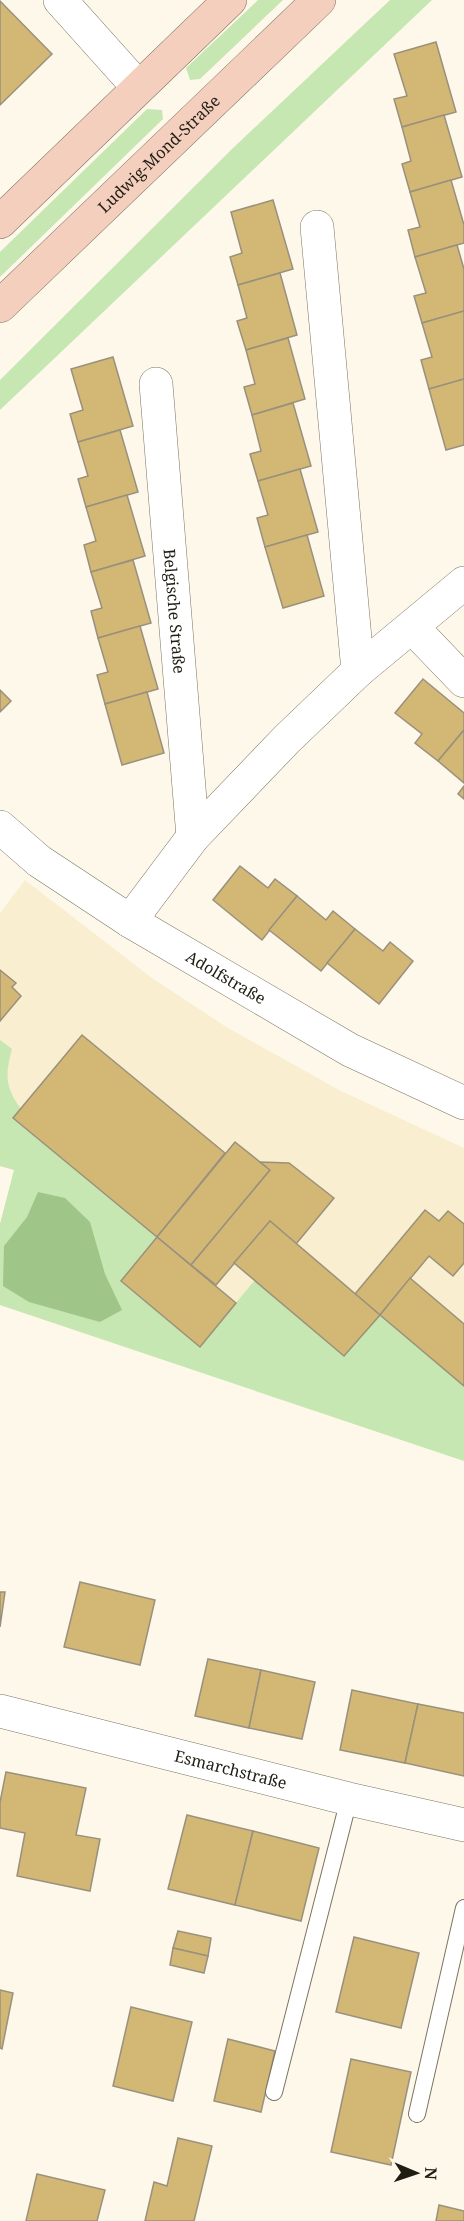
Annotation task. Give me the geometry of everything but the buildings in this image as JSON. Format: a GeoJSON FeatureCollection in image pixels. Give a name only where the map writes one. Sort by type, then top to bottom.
{"type":"FeatureCollection","features":[{"type":"Feature","properties":{"kind":"main road"},"geometry":{"type":"LineString","coordinates":[[0,222],[230,0]]}},
{"type":"Feature","properties":{"kind":"main road","name":"Ludwig-Mond-Straße"},"geometry":{"type":"LineString","coordinates":[[0,306],[319,0]]}},
{"type":"Feature","properties":{"kind":"street"},"geometry":{"type":"LineString","coordinates":[[60,0],[138,87]]}},
{"type":"Feature","properties":{"kind":"street"},"geometry":{"type":"LineString","coordinates":[[317,227],[358,671]]}},
{"type":"Feature","properties":{"kind":"street","name":"Belgische Straße"},"geometry":{"type":"LineString","coordinates":[[156,384],[193,837]]}},
{"type":"Feature","properties":{"kind":"street"},"geometry":{"type":"LineString","coordinates":[[130,921],[193,837],[286,739],[358,671],[413,628],[464,583]]}},
{"type":"Feature","properties":{"kind":"street"},"geometry":{"type":"LineString","coordinates":[[413,628],[464,681]]}},
{"type":"Feature","properties":{"kind":"street","name":"Adolfstraße"},"geometry":{"type":"LineString","coordinates":[[0,827],[39,861],[130,921],[350,1050],[464,1103]]}},
{"type":"Feature","properties":{"kind":"street","name":"Esmarchstraße"},"geometry":{"type":"LineString","coordinates":[[0,1711],[349,1799],[464,1825]]}},
{"type":"Feature","properties":{"kind":"lane"},"geometry":{"type":"LineString","coordinates":[[274,2092],[349,1799]]}},
{"type":"Feature","properties":{"kind":"lane"},"geometry":{"type":"LineString","coordinates":[[417,2114],[464,1908]]}},
{"type":"Feature","properties":{"kind":"shaded area"},"geometry":{"type":"Polygon","coordinates":[[[25,880],[152,978],[228,1028],[339,1090],[464,1148],[464,1461],[0,1305],[0,1224],[14,1170],[0,1166],[0,913],[25,880]]]}},
{"type":"Feature","properties":{"kind":"green space"},"geometry":{"type":"Polygon","coordinates":[[[258,0],[283,0],[200,79],[190,80],[186,68],[258,0]]]}},
{"type":"Feature","properties":{"kind":"green space"},"geometry":{"type":"Polygon","coordinates":[[[390,0],[432,0],[0,410],[0,380],[232,149],[390,0]]]}},
{"type":"Feature","properties":{"kind":"green space"},"geometry":{"type":"Polygon","coordinates":[[[147,109],[162,110],[163,119],[0,277],[0,252],[147,109]]]}},
{"type":"Feature","properties":{"kind":"green space"},"geometry":{"type":"Polygon","coordinates":[[[0,1040],[12,1049],[8,1066],[9,1087],[21,1109],[14,1118],[157,1237],[121,1282],[200,1346],[255,1280],[343,1355],[380,1315],[464,1386],[464,1461],[0,1305],[0,1224],[14,1170],[0,1166],[0,1040]]]}},
{"type":"Feature","properties":{"kind":"green space"},"geometry":{"type":"Polygon","coordinates":[[[38,1192],[65,1198],[90,1222],[105,1274],[122,1310],[100,1322],[29,1302],[3,1286],[4,1246],[27,1217],[38,1192]]]}}]}
